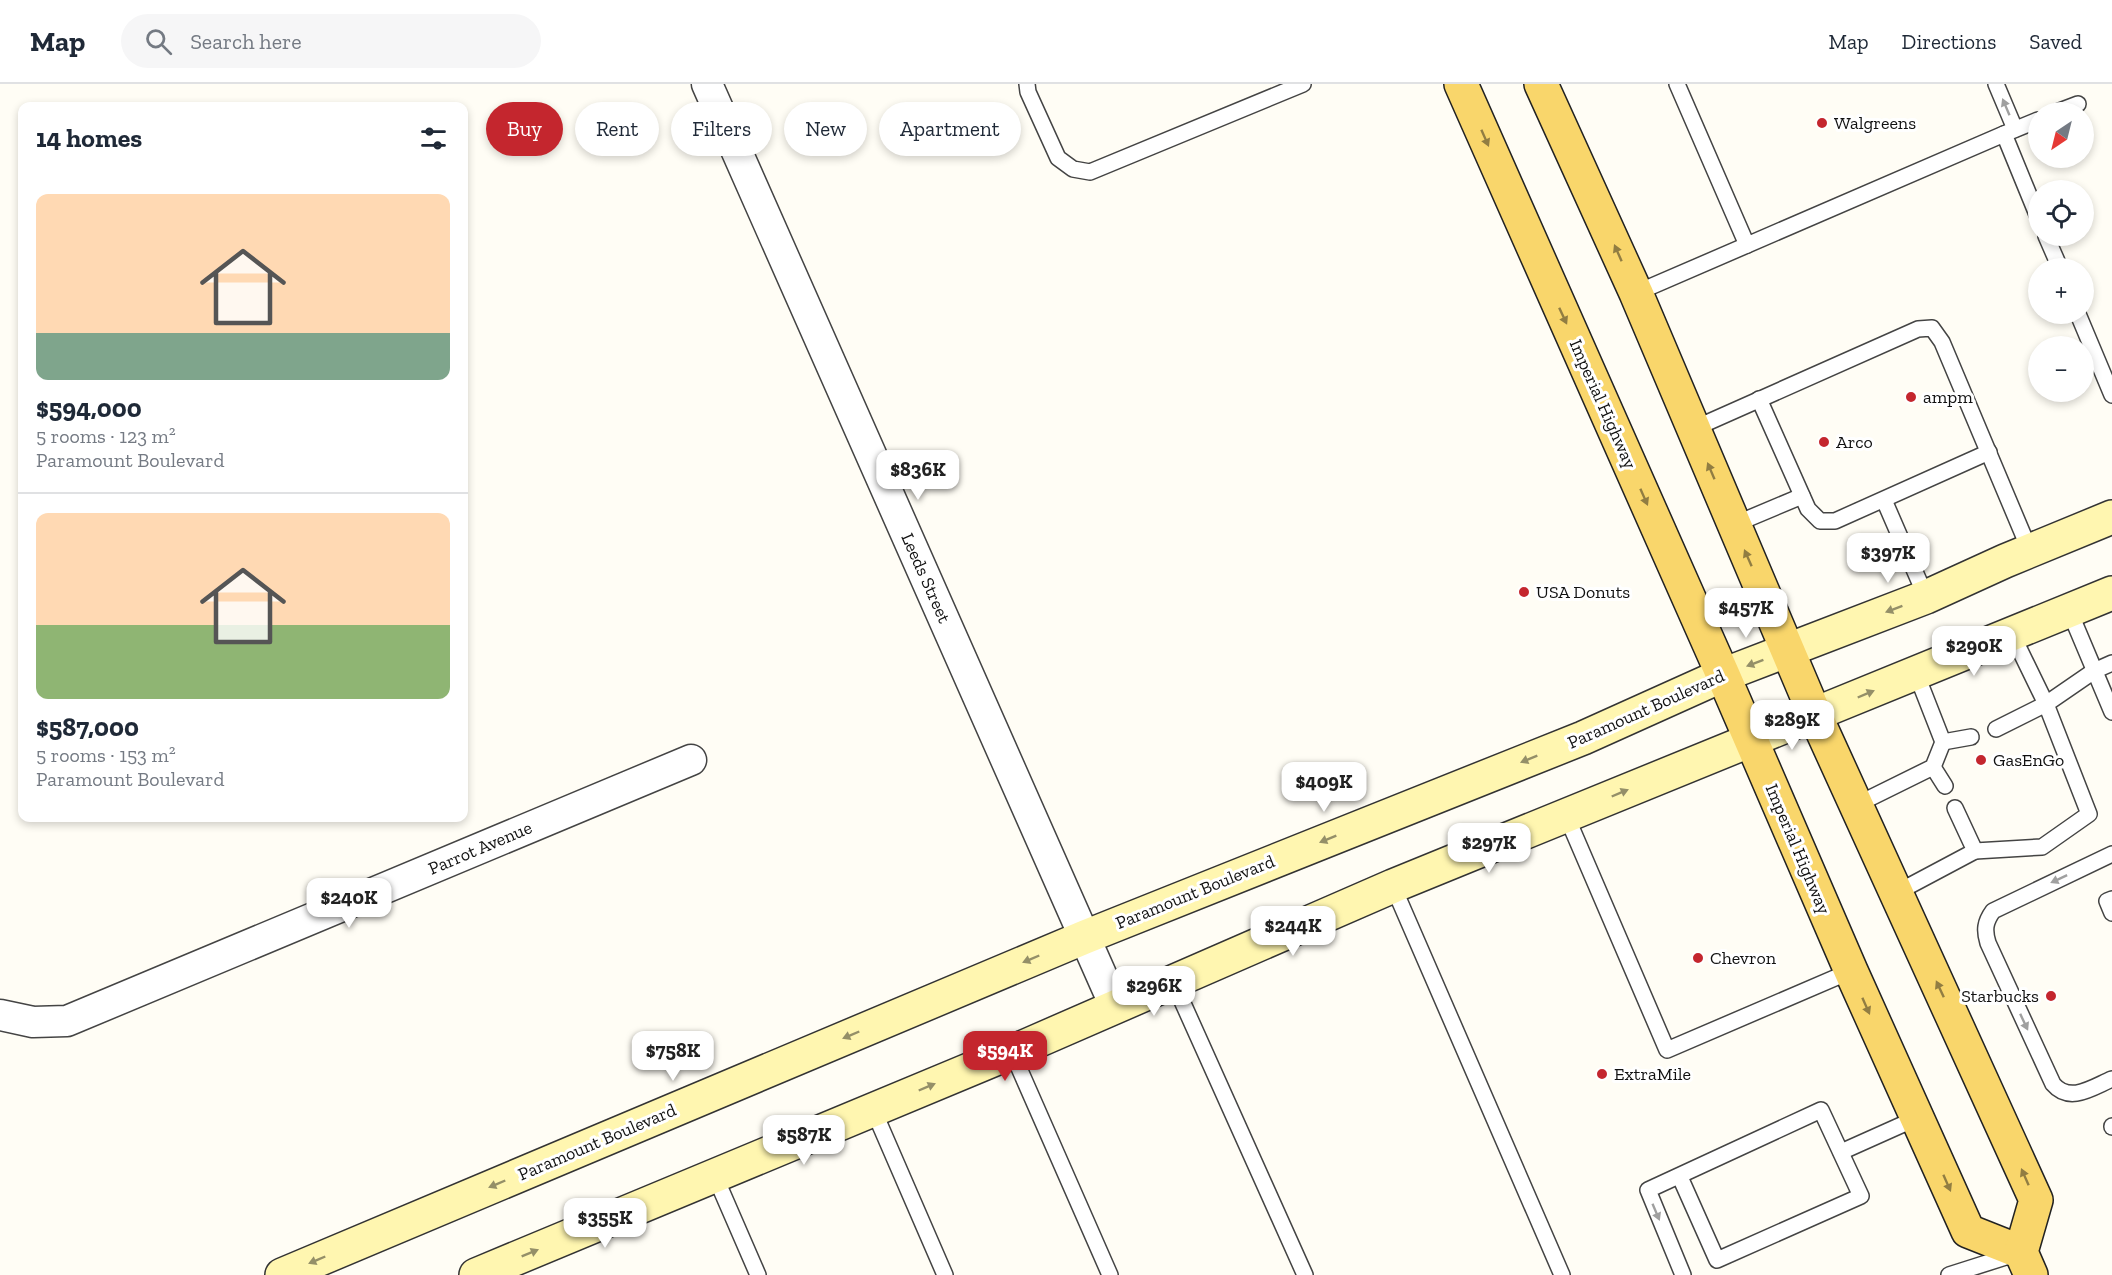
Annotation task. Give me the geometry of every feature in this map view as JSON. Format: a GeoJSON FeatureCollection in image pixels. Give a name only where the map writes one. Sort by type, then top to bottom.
{"type":"FeatureCollection","features":[{"type":"Feature","properties":{"kind":"main road","name":"Imperial Highway"},"geometry":{"type":"LineString","coordinates":[[1461,84],[1723,675],[1851,972],[1968,1231],[2026,1264]]}},
{"type":"Feature","properties":{"kind":"main road"},"geometry":{"type":"LineString","coordinates":[[1541,84],[1636,293],[1815,715],[2036,1200],[2026,1264]]}},
{"type":"Feature","properties":{"kind":"main road","name":"Paramount Boulevard"},"geometry":{"type":"LineString","coordinates":[[282,1275],[1085,937],[1583,738],[1723,675],[1926,597],[2112,517]]}},
{"type":"Feature","properties":{"kind":"main road"},"geometry":{"type":"LineString","coordinates":[[476,1275],[1012,1052],[1393,886],[2112,593]]}},
{"type":"Feature","properties":{"kind":"street","name":"Leeds Street"},"geometry":{"type":"LineString","coordinates":[[707,84],[1115,1006]]}},
{"type":"Feature","properties":{"kind":"street","name":"Parrot Avenue"},"geometry":{"type":"LineString","coordinates":[[0,1015],[33,1022],[67,1021],[691,760]]}},
{"type":"Feature","properties":{"kind":"lane"},"geometry":{"type":"LineString","coordinates":[[1027,84],[1028,92],[1058,158],[1073,169],[1089,172],[1303,84]]}},
{"type":"Feature","properties":{"kind":"lane"},"geometry":{"type":"LineString","coordinates":[[1677,84],[1747,245]]}},
{"type":"Feature","properties":{"kind":"lane"},"geometry":{"type":"LineString","coordinates":[[1996,84],[2028,186]]}},
{"type":"Feature","properties":{"kind":"lane"},"geometry":{"type":"LineString","coordinates":[[1636,293],[2028,124]]}},
{"type":"Feature","properties":{"kind":"lane"},"geometry":{"type":"LineString","coordinates":[[2082,324],[2112,395]]}},
{"type":"Feature","properties":{"kind":"lane"},"geometry":{"type":"LineString","coordinates":[[1693,429],[1918,329],[1932,328],[1942,342],[2030,551]]}},
{"type":"Feature","properties":{"kind":"lane"},"geometry":{"type":"LineString","coordinates":[[1759,399],[1808,509],[1820,521],[1835,521],[1989,452]]}},
{"type":"Feature","properties":{"kind":"lane"},"geometry":{"type":"LineString","coordinates":[[1733,525],[1802,496]]}},
{"type":"Feature","properties":{"kind":"lane"},"geometry":{"type":"LineString","coordinates":[[1884,500],[1926,597]]}},
{"type":"Feature","properties":{"kind":"lane"},"geometry":{"type":"LineString","coordinates":[[2069,610],[2112,712]]}},
{"type":"Feature","properties":{"kind":"lane"},"geometry":{"type":"LineString","coordinates":[[1896,893],[1975,851],[2042,847],[2089,814],[2046,704],[2012,634]]}},
{"type":"Feature","properties":{"kind":"lane"},"geometry":{"type":"LineString","coordinates":[[1996,729],[2046,704],[2094,671],[2112,663]]}},
{"type":"Feature","properties":{"kind":"lane"},"geometry":{"type":"LineString","coordinates":[[1856,806],[1933,767],[1943,742],[1916,673]]}},
{"type":"Feature","properties":{"kind":"lane"},"geometry":{"type":"LineString","coordinates":[[1943,742],[1971,737]]}},
{"type":"Feature","properties":{"kind":"lane"},"geometry":{"type":"LineString","coordinates":[[1933,767],[1945,786]]}},
{"type":"Feature","properties":{"kind":"lane"},"geometry":{"type":"LineString","coordinates":[[1955,808],[1975,851]]}},
{"type":"Feature","properties":{"kind":"lane"},"geometry":{"type":"LineString","coordinates":[[1566,815],[1667,1050],[1851,972]]}},
{"type":"Feature","properties":{"kind":"lane"},"geometry":{"type":"LineString","coordinates":[[2112,854],[2003,905],[1988,917],[1984,928],[1988,943],[2053,1084],[2067,1093],[2082,1093],[2112,1078]]}},
{"type":"Feature","properties":{"kind":"lane"},"geometry":{"type":"LineString","coordinates":[[1393,886],[1562,1275]]}},
{"type":"Feature","properties":{"kind":"lane"},"geometry":{"type":"LineString","coordinates":[[2112,899],[2107,901],[2112,913]]}},
{"type":"Feature","properties":{"kind":"lane"},"geometry":{"type":"LineString","coordinates":[[1173,981],[1305,1275]]}},
{"type":"Feature","properties":{"kind":"lane"},"geometry":{"type":"LineString","coordinates":[[1012,1052],[1110,1275]]}},
{"type":"Feature","properties":{"kind":"lane"},"geometry":{"type":"LineString","coordinates":[[873,1109],[945,1275]]}},
{"type":"Feature","properties":{"kind":"lane"},"geometry":{"type":"LineString","coordinates":[[1680,1177],[1717,1260],[1861,1196],[1821,1110],[1680,1177],[1647,1190],[1683,1275]]}},
{"type":"Feature","properties":{"kind":"lane"},"geometry":{"type":"LineString","coordinates":[[1841,1152],[1917,1118]]}},
{"type":"Feature","properties":{"kind":"lane"},"geometry":{"type":"LineString","coordinates":[[716,1176],[758,1275]]}},
{"type":"Feature","properties":{"kind":"lane"},"geometry":{"type":"LineString","coordinates":[[1949,1275],[2026,1264]]}},
{"type":"Feature","properties":{"kind":"place","name":"Walgreens"},"geometry":{"type":"Point","coordinates":[1822,123]}},
{"type":"Feature","properties":{"kind":"place","name":"ampm"},"geometry":{"type":"Point","coordinates":[1911,397]}},
{"type":"Feature","properties":{"kind":"place","name":"Arco"},"geometry":{"type":"Point","coordinates":[1824,442]}},
{"type":"Feature","properties":{"kind":"place","name":"USA Donuts"},"geometry":{"type":"Point","coordinates":[1524,592]}},
{"type":"Feature","properties":{"kind":"place","name":"GasEnGo"},"geometry":{"type":"Point","coordinates":[1981,760]}},
{"type":"Feature","properties":{"kind":"place","name":"Chevron"},"geometry":{"type":"Point","coordinates":[1698,958]}},
{"type":"Feature","properties":{"kind":"place","name":"Starbucks"},"geometry":{"type":"Point","coordinates":[2051,996]}},
{"type":"Feature","properties":{"kind":"place","name":"ExtraMile"},"geometry":{"type":"Point","coordinates":[1602,1074]}}]}
